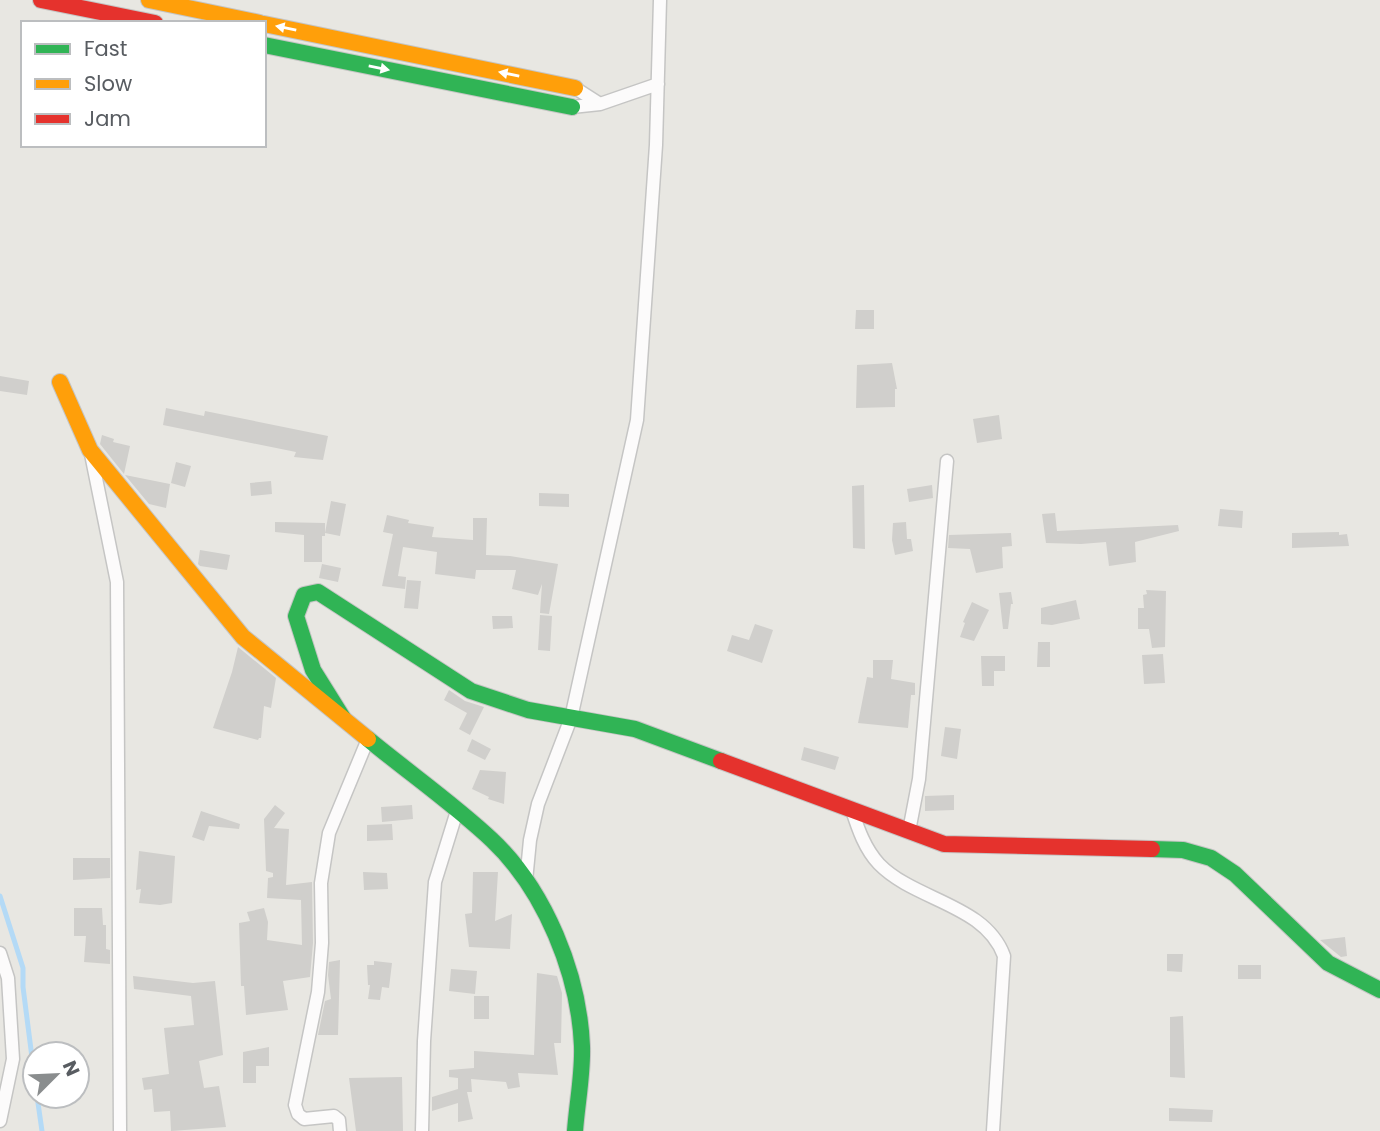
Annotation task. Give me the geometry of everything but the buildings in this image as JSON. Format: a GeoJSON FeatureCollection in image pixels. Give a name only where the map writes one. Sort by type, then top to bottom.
{"type":"FeatureCollection","features":[{"type":"Feature","properties":{"kind":"street"},"geometry":{"type":"LineString","coordinates":[[41,0],[145,21]]}},
{"type":"Feature","properties":{"kind":"street"},"geometry":{"type":"LineString","coordinates":[[149,0],[252,21]]}},
{"type":"Feature","properties":{"kind":"street"},"geometry":{"type":"LineString","coordinates":[[526,881],[530,839],[538,804],[571,718],[636,420],[656,145],[660,0]]}},
{"type":"Feature","properties":{"kind":"street"},"geometry":{"type":"LineString","coordinates":[[266,24],[575,88],[600,104]]}},
{"type":"Feature","properties":{"kind":"street"},"geometry":{"type":"LineString","coordinates":[[266,45],[572,107],[600,104],[658,84]]}},
{"type":"Feature","properties":{"kind":"street"},"geometry":{"type":"LineString","coordinates":[[60,382],[90,450],[117,582],[120,1131]]}},
{"type":"Feature","properties":{"kind":"street"},"geometry":{"type":"LineString","coordinates":[[90,450],[243,637],[493,841],[526,881],[555,930],[577,1002],[582,1047],[575,1131]]}},
{"type":"Feature","properties":{"kind":"street"},"geometry":{"type":"LineString","coordinates":[[909,831],[919,779],[947,461]]}},
{"type":"Feature","properties":{"kind":"street"},"geometry":{"type":"LineString","coordinates":[[343,718],[313,670],[296,616],[303,595],[318,592],[471,691],[528,710],[635,729],[944,844],[1183,850],[1211,858],[1234,874],[1328,963],[1380,990]]}},
{"type":"Feature","properties":{"kind":"street"},"geometry":{"type":"LineString","coordinates":[[340,1131],[340,1120],[334,1116],[304,1119],[298,1114],[295,1105],[318,992],[322,943],[321,883],[329,833],[368,739]]}},
{"type":"Feature","properties":{"kind":"street"},"geometry":{"type":"LineString","coordinates":[[852,810],[860,836],[877,862],[896,878],[986,926],[999,944],[1004,956],[993,1131]]}},
{"type":"Feature","properties":{"kind":"street"},"geometry":{"type":"LineString","coordinates":[[422,1131],[424,1041],[435,882],[457,811]]}},
{"type":"Feature","properties":{"kind":"street"},"geometry":{"type":"LineString","coordinates":[[0,953],[8,978],[13,1059],[0,1121]]}},
{"type":"Feature","properties":{"kind":"waterway"},"geometry":{"type":"LineString","coordinates":[[0,896],[23,968],[30,1040]]}},
{"type":"Feature","properties":{"kind":"waterway"},"geometry":{"type":"LineString","coordinates":[[39,1110],[42,1131]]}},
{"type":"Feature","properties":{"kind":"traffic: fast"},"geometry":{"type":"LineString","coordinates":[[266,45],[572,107]]}},
{"type":"Feature","properties":{"kind":"traffic: fast"},"geometry":{"type":"LineString","coordinates":[[343,718],[313,670],[296,616],[304,595],[318,592],[471,691],[528,710],[635,729],[721,761]]}},
{"type":"Feature","properties":{"kind":"traffic: fast"},"geometry":{"type":"LineString","coordinates":[[368,739],[492,840],[511,860],[543,908],[566,962],[579,1019],[582,1057],[575,1131]]}},
{"type":"Feature","properties":{"kind":"traffic: fast"},"geometry":{"type":"LineString","coordinates":[[1152,849],[1183,850],[1211,858],[1235,874],[1328,963],[1380,990]]}},
{"type":"Feature","properties":{"kind":"traffic: slow"},"geometry":{"type":"LineString","coordinates":[[149,0],[250,21]]}},
{"type":"Feature","properties":{"kind":"traffic: slow"},"geometry":{"type":"LineString","coordinates":[[266,24],[575,88]]}},
{"type":"Feature","properties":{"kind":"traffic: slow"},"geometry":{"type":"LineString","coordinates":[[60,382],[90,450],[243,637],[368,739]]}},
{"type":"Feature","properties":{"kind":"traffic: jam"},"geometry":{"type":"LineString","coordinates":[[41,0],[145,21]]}},
{"type":"Feature","properties":{"kind":"traffic: jam"},"geometry":{"type":"LineString","coordinates":[[721,761],[944,844],[1152,849]]}}]}
